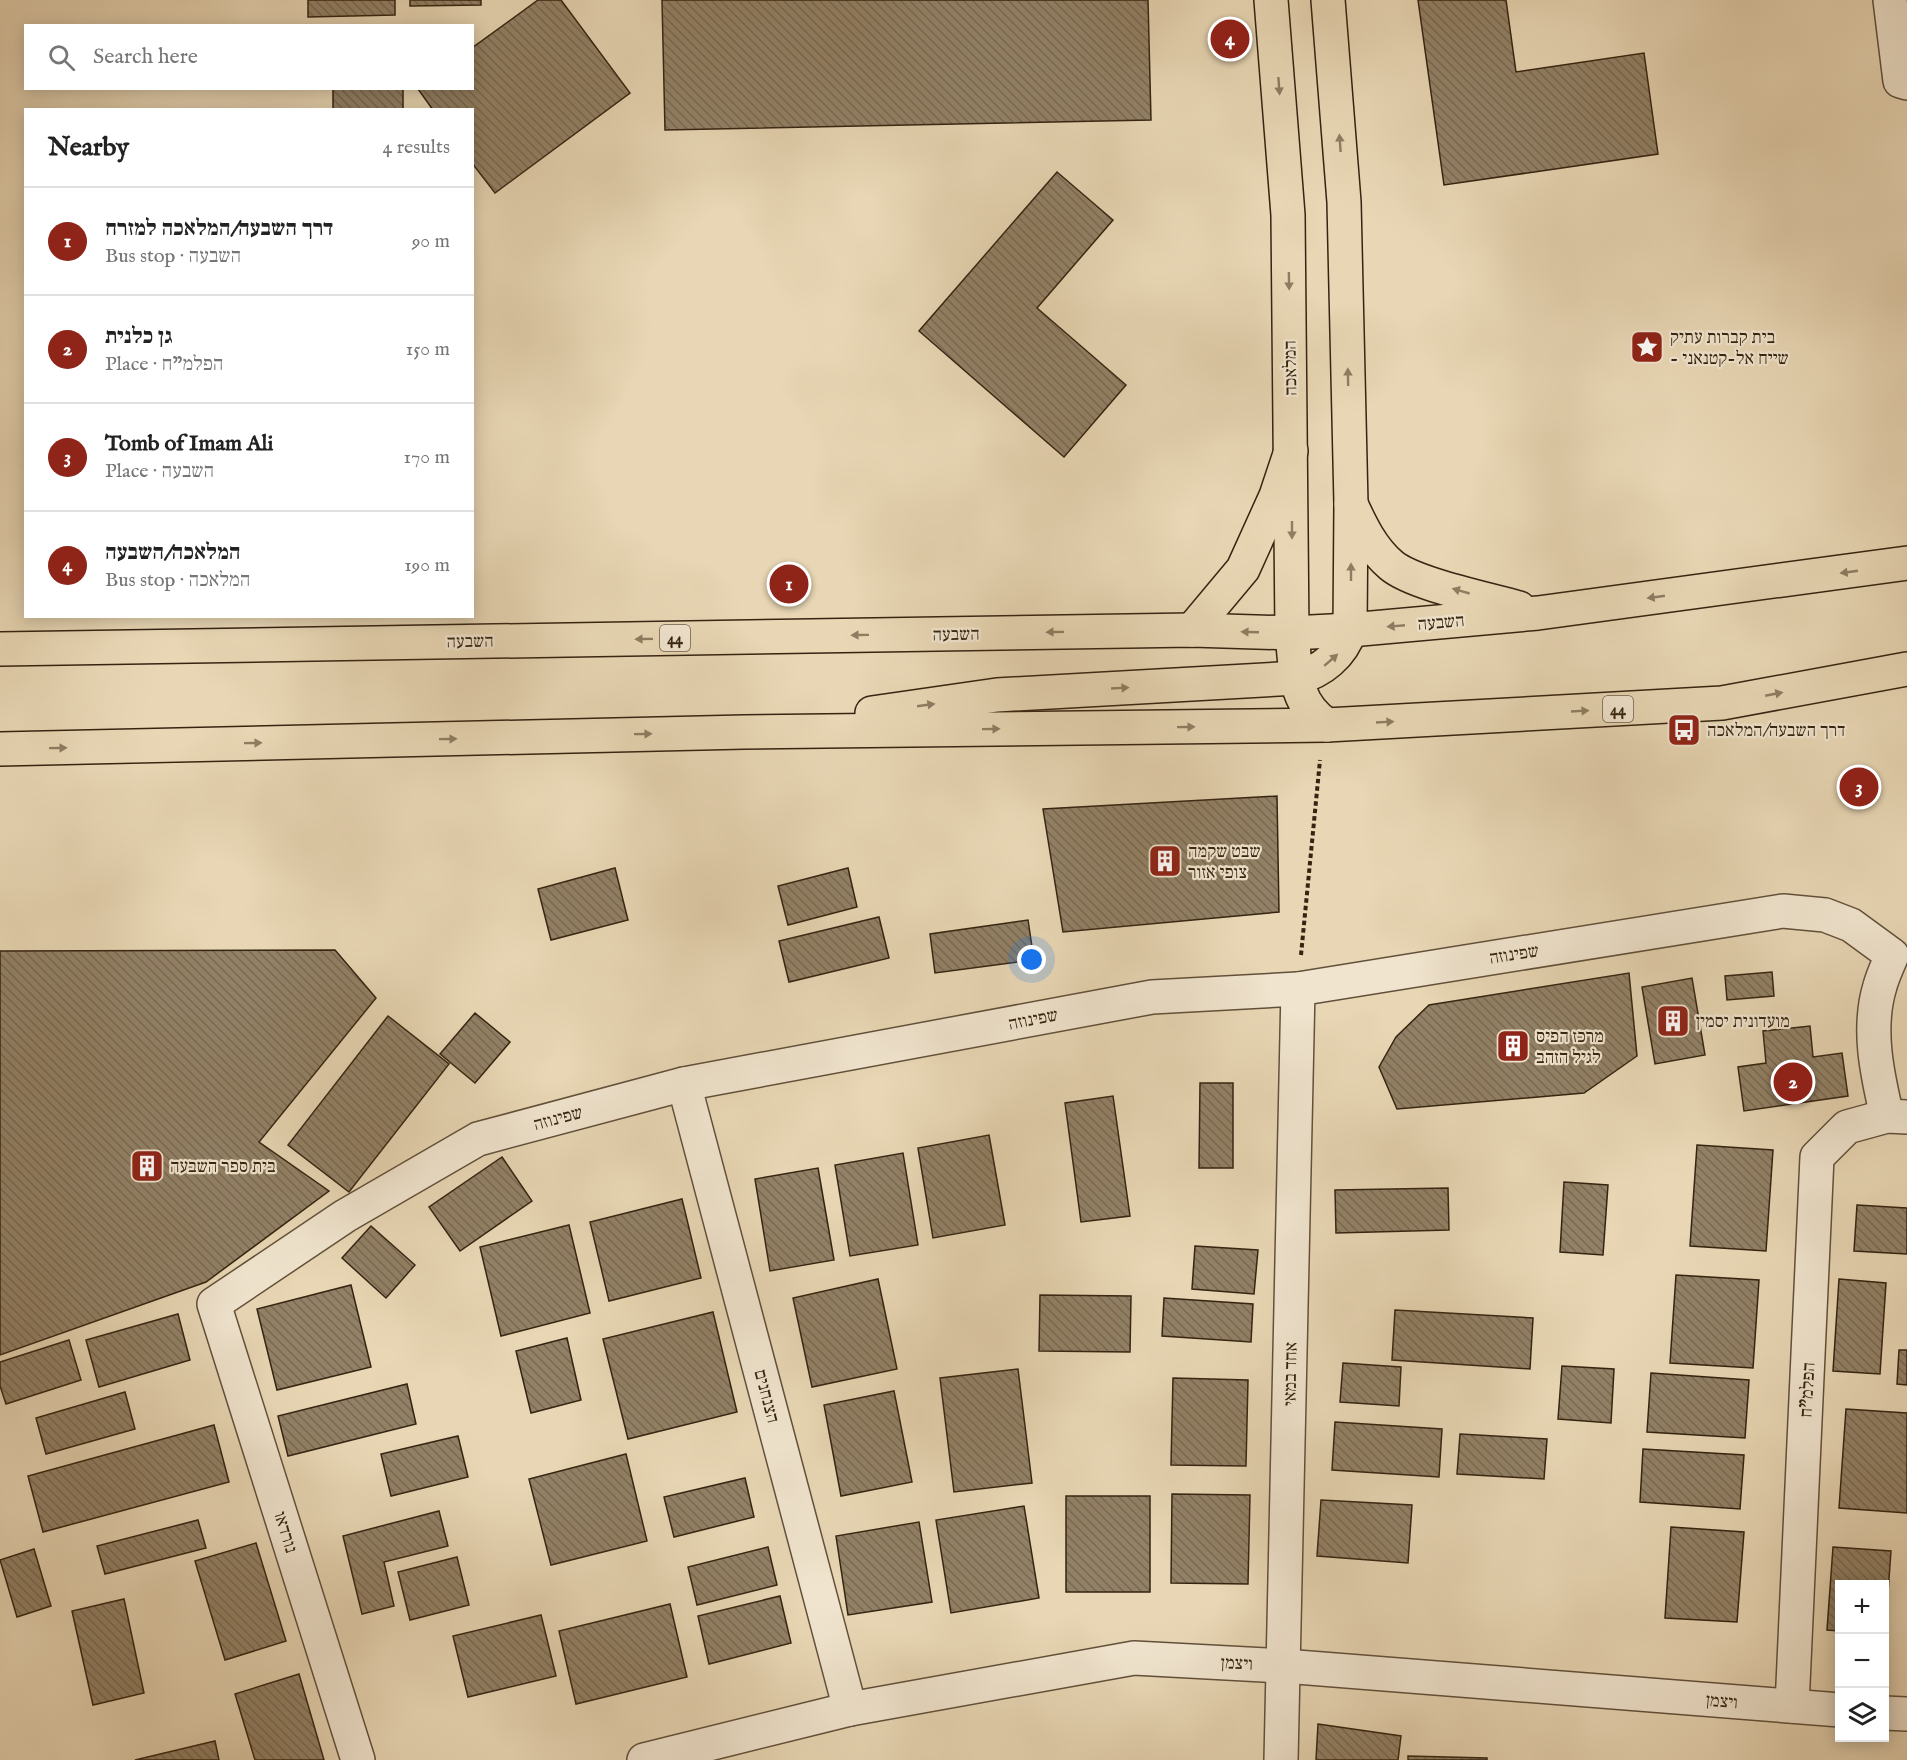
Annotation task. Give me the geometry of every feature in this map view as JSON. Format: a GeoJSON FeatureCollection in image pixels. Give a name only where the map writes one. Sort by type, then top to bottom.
{"type":"FeatureCollection","features":[{"type":"Feature","properties":{"kind":"main road","name":"המלאכה"},"geometry":{"type":"LineString","coordinates":[[1271,0],[1288,215],[1292,633],[1299,692],[1314,717],[1327,725]]}},
{"type":"Feature","properties":{"kind":"main road"},"geometry":{"type":"LineString","coordinates":[[744,732],[997,695],[1297,678],[1314,673],[1343,647],[1350,630],[1351,504],[1344,202],[1328,0]]}},
{"type":"Feature","properties":{"kind":"main road"},"geometry":{"type":"LineString","coordinates":[[1192,630],[1243,569],[1276,496],[1291,451]]}},
{"type":"Feature","properties":{"kind":"main road"},"geometry":{"type":"LineString","coordinates":[[1351,504],[1363,530],[1380,554],[1393,567],[1414,578],[1538,613]]}},
{"type":"Feature","properties":{"kind":"main road","name":"השבעה"},"geometry":{"type":"LineString","coordinates":[[0,649],[1192,630],[1292,633],[1538,613],[1907,563]]}},
{"type":"Feature","properties":{"kind":"main road","name":"44"},"geometry":{"type":"LineString","coordinates":[[0,749],[744,732],[1327,725],[1722,703],[1907,669]]}},
{"type":"Feature","properties":{"kind":"street"},"geometry":{"type":"LineString","coordinates":[[1890,0],[1900,81],[1907,83]]}},
{"type":"Feature","properties":{"kind":"street","name":"שפינוזה"},"geometry":{"type":"LineString","coordinates":[[214,1304],[345,1216],[478,1139],[684,1084],[1152,997],[1298,989],[1783,910],[1825,915],[1900,945],[1880,987],[1873,1021],[1876,1072],[1897,1117]]}},
{"type":"Feature","properties":{"kind":"street","name":"אחד במאי"},"geometry":{"type":"LineString","coordinates":[[1281,1760],[1298,989]]}},
{"type":"Feature","properties":{"kind":"street","name":"הצנחנים"},"geometry":{"type":"LineString","coordinates":[[684,1084],[850,1709]]}},
{"type":"Feature","properties":{"kind":"street","name":"הפלמ\"ח"},"geometry":{"type":"LineString","coordinates":[[1792,1706],[1817,1157],[1847,1127],[1897,1117]]}},
{"type":"Feature","properties":{"kind":"street","name":"נורדאו"},"geometry":{"type":"LineString","coordinates":[[214,1304],[358,1760]]}},
{"type":"Feature","properties":{"kind":"street","name":"ויצמן"},"geometry":{"type":"LineString","coordinates":[[644,1760],[850,1709],[1134,1658],[1284,1666],[1835,1710]]}},
{"type":"Feature","properties":{"kind":"street"},"geometry":{"type":"LineString","coordinates":[[1889,1713],[1907,1714]]}},
{"type":"Feature","properties":{"kind":"path"},"geometry":{"type":"LineString","coordinates":[[1298,989],[1320,760],[1309,760]]}},
{"type":"Feature","properties":{"kind":"building"},"geometry":{"type":"Polygon","coordinates":[[[308,0],[395,0],[395,15],[308,17],[308,0]]]}},
{"type":"Feature","properties":{"kind":"building"},"geometry":{"type":"Polygon","coordinates":[[[410,0],[481,0],[481,5],[410,6],[410,0]]]}},
{"type":"Feature","properties":{"kind":"building"},"geometry":{"type":"Polygon","coordinates":[[[538,0],[561,0],[630,93],[495,193],[474,166],[474,108],[432,108],[419,90],[474,90],[474,47],[538,0]]]}},
{"type":"Feature","properties":{"kind":"building"},"geometry":{"type":"Polygon","coordinates":[[[662,0],[1148,0],[1151,120],[665,130],[662,0]]]}},
{"type":"Feature","properties":{"kind":"building"},"geometry":{"type":"Polygon","coordinates":[[[1418,0],[1506,0],[1516,72],[1644,53],[1658,154],[1444,185],[1418,0]]]}},
{"type":"Feature","properties":{"kind":"building"},"geometry":{"type":"Polygon","coordinates":[[[333,90],[403,90],[403,108],[333,108],[333,90]]]}},
{"type":"Feature","properties":{"kind":"building"},"geometry":{"type":"Polygon","coordinates":[[[1057,172],[1113,220],[1037,308],[1126,385],[1064,457],[919,331],[1057,172]]]}},
{"type":"Feature","properties":{"kind":"building","name":"שבט שקמה צופי אזור"},"geometry":{"type":"Polygon","coordinates":[[[1277,796],[1279,912],[1063,932],[1043,809],[1277,796]]]}},
{"type":"Feature","properties":{"kind":"building"},"geometry":{"type":"Polygon","coordinates":[[[615,868],[628,920],[551,940],[538,889],[615,868]]]}},
{"type":"Feature","properties":{"kind":"building"},"geometry":{"type":"Polygon","coordinates":[[[848,868],[857,907],[788,925],[778,886],[848,868]]]}},
{"type":"Feature","properties":{"kind":"building"},"geometry":{"type":"Polygon","coordinates":[[[879,917],[889,958],[789,982],[779,941],[879,917]]]}},
{"type":"Feature","properties":{"kind":"building"},"geometry":{"type":"Polygon","coordinates":[[[1028,920],[1034,960],[935,973],[930,934],[1028,920]]]}},
{"type":"Feature","properties":{"kind":"building","name":"בית ספר השבעה"},"geometry":{"type":"Polygon","coordinates":[[[335,950],[376,998],[259,1142],[329,1191],[206,1282],[0,1355],[0,951],[335,950]]]}},
{"type":"Feature","properties":{"kind":"building"},"geometry":{"type":"Polygon","coordinates":[[[1772,972],[1774,996],[1727,1000],[1725,976],[1772,972]]]}},
{"type":"Feature","properties":{"kind":"building","name":"מרכז הפיס לגיל הזהב"},"geometry":{"type":"Polygon","coordinates":[[[1629,973],[1637,1056],[1584,1093],[1397,1109],[1379,1067],[1396,1037],[1429,1005],[1629,973]]]}},
{"type":"Feature","properties":{"kind":"building","name":"מועדונית יסמין"},"geometry":{"type":"Polygon","coordinates":[[[1692,978],[1705,1055],[1655,1064],[1642,987],[1692,978]]]}},
{"type":"Feature","properties":{"kind":"building"},"geometry":{"type":"Polygon","coordinates":[[[475,1013],[510,1042],[475,1083],[440,1054],[475,1013]]]}},
{"type":"Feature","properties":{"kind":"building"},"geometry":{"type":"Polygon","coordinates":[[[388,1016],[449,1064],[349,1192],[288,1145],[388,1016]]]}},
{"type":"Feature","properties":{"kind":"building"},"geometry":{"type":"Polygon","coordinates":[[[1810,1026],[1813,1057],[1842,1053],[1848,1096],[1744,1111],[1738,1067],[1766,1063],[1763,1031],[1810,1026]]]}},
{"type":"Feature","properties":{"kind":"building"},"geometry":{"type":"Polygon","coordinates":[[[1200,1083],[1233,1083],[1233,1168],[1199,1168],[1200,1083]]]}},
{"type":"Feature","properties":{"kind":"building"},"geometry":{"type":"Polygon","coordinates":[[[1113,1096],[1130,1216],[1081,1222],[1065,1103],[1113,1096]]]}},
{"type":"Feature","properties":{"kind":"building"},"geometry":{"type":"Polygon","coordinates":[[[989,1135],[1005,1225],[933,1238],[918,1148],[989,1135]]]}},
{"type":"Feature","properties":{"kind":"building"},"geometry":{"type":"Polygon","coordinates":[[[1697,1145],[1773,1150],[1766,1251],[1690,1246],[1697,1145]]]}},
{"type":"Feature","properties":{"kind":"building"},"geometry":{"type":"Polygon","coordinates":[[[903,1153],[918,1245],[850,1256],[835,1165],[903,1153]]]}},
{"type":"Feature","properties":{"kind":"building"},"geometry":{"type":"Polygon","coordinates":[[[502,1157],[532,1201],[460,1251],[429,1207],[502,1157]]]}},
{"type":"Feature","properties":{"kind":"building"},"geometry":{"type":"Polygon","coordinates":[[[818,1168],[834,1260],[770,1271],[755,1179],[818,1168]]]}},
{"type":"Feature","properties":{"kind":"building"},"geometry":{"type":"Polygon","coordinates":[[[1564,1182],[1608,1185],[1603,1255],[1560,1252],[1564,1182]]]}},
{"type":"Feature","properties":{"kind":"building"},"geometry":{"type":"Polygon","coordinates":[[[1448,1188],[1449,1230],[1336,1233],[1335,1190],[1448,1188]]]}},
{"type":"Feature","properties":{"kind":"building"},"geometry":{"type":"Polygon","coordinates":[[[682,1199],[701,1278],[609,1301],[590,1222],[682,1199]]]}},
{"type":"Feature","properties":{"kind":"building"},"geometry":{"type":"Polygon","coordinates":[[[1857,1205],[1907,1208],[1907,1254],[1854,1251],[1857,1205]]]}},
{"type":"Feature","properties":{"kind":"building"},"geometry":{"type":"Polygon","coordinates":[[[569,1225],[590,1313],[501,1336],[480,1247],[569,1225]]]}},
{"type":"Feature","properties":{"kind":"building"},"geometry":{"type":"Polygon","coordinates":[[[371,1226],[415,1265],[386,1298],[342,1258],[371,1226]]]}},
{"type":"Feature","properties":{"kind":"building"},"geometry":{"type":"Polygon","coordinates":[[[1195,1246],[1258,1250],[1254,1294],[1192,1289],[1195,1246]]]}},
{"type":"Feature","properties":{"kind":"building"},"geometry":{"type":"Polygon","coordinates":[[[1676,1275],[1759,1280],[1753,1368],[1670,1363],[1676,1275]]]}},
{"type":"Feature","properties":{"kind":"building"},"geometry":{"type":"Polygon","coordinates":[[[878,1279],[897,1369],[812,1387],[793,1298],[878,1279]]]}},
{"type":"Feature","properties":{"kind":"building"},"geometry":{"type":"Polygon","coordinates":[[[1839,1279],[1886,1283],[1880,1374],[1833,1371],[1839,1279]]]}},
{"type":"Feature","properties":{"kind":"building"},"geometry":{"type":"Polygon","coordinates":[[[351,1285],[371,1367],[277,1390],[257,1309],[351,1285]]]}},
{"type":"Feature","properties":{"kind":"building"},"geometry":{"type":"Polygon","coordinates":[[[1040,1295],[1131,1296],[1130,1352],[1039,1351],[1040,1295]]]}},
{"type":"Feature","properties":{"kind":"building"},"geometry":{"type":"Polygon","coordinates":[[[1164,1298],[1253,1304],[1251,1342],[1162,1336],[1164,1298]]]}},
{"type":"Feature","properties":{"kind":"building"},"geometry":{"type":"Polygon","coordinates":[[[1395,1310],[1533,1318],[1530,1369],[1392,1360],[1395,1310]]]}},
{"type":"Feature","properties":{"kind":"building"},"geometry":{"type":"Polygon","coordinates":[[[713,1312],[737,1412],[628,1439],[603,1339],[713,1312]]]}},
{"type":"Feature","properties":{"kind":"building"},"geometry":{"type":"Polygon","coordinates":[[[178,1314],[190,1360],[99,1387],[86,1340],[178,1314]]]}},
{"type":"Feature","properties":{"kind":"building"},"geometry":{"type":"Polygon","coordinates":[[[567,1338],[581,1400],[531,1413],[516,1351],[567,1338]]]}},
{"type":"Feature","properties":{"kind":"building"},"geometry":{"type":"Polygon","coordinates":[[[69,1340],[81,1380],[6,1404],[0,1386],[0,1362],[69,1340]]]}},
{"type":"Feature","properties":{"kind":"building"},"geometry":{"type":"Polygon","coordinates":[[[1899,1350],[1907,1350],[1907,1385],[1897,1384],[1899,1350]]]}},
{"type":"Feature","properties":{"kind":"building"},"geometry":{"type":"Polygon","coordinates":[[[1343,1363],[1401,1367],[1399,1406],[1340,1402],[1343,1363]]]}},
{"type":"Feature","properties":{"kind":"building"},"geometry":{"type":"Polygon","coordinates":[[[1562,1366],[1614,1369],[1611,1423],[1558,1419],[1562,1366]]]}},
{"type":"Feature","properties":{"kind":"building"},"geometry":{"type":"Polygon","coordinates":[[[1018,1369],[1032,1483],[954,1492],[940,1378],[1018,1369]]]}},
{"type":"Feature","properties":{"kind":"building"},"geometry":{"type":"Polygon","coordinates":[[[1651,1373],[1749,1380],[1745,1438],[1647,1432],[1651,1373]]]}},
{"type":"Feature","properties":{"kind":"building"},"geometry":{"type":"Polygon","coordinates":[[[1173,1378],[1248,1380],[1246,1466],[1171,1465],[1173,1378]]]}},
{"type":"Feature","properties":{"kind":"building"},"geometry":{"type":"Polygon","coordinates":[[[407,1384],[416,1424],[288,1456],[278,1416],[407,1384]]]}},
{"type":"Feature","properties":{"kind":"building"},"geometry":{"type":"Polygon","coordinates":[[[894,1391],[912,1482],[841,1496],[824,1405],[894,1391]]]}},
{"type":"Feature","properties":{"kind":"building"},"geometry":{"type":"Polygon","coordinates":[[[125,1392],[135,1429],[46,1454],[36,1418],[125,1392]]]}},
{"type":"Feature","properties":{"kind":"building"},"geometry":{"type":"Polygon","coordinates":[[[1846,1409],[1907,1413],[1907,1513],[1839,1508],[1846,1409]]]}},
{"type":"Feature","properties":{"kind":"building"},"geometry":{"type":"Polygon","coordinates":[[[1335,1422],[1442,1429],[1439,1477],[1332,1470],[1335,1422]]]}},
{"type":"Feature","properties":{"kind":"building"},"geometry":{"type":"Polygon","coordinates":[[[214,1425],[229,1482],[43,1532],[28,1476],[214,1425]]]}},
{"type":"Feature","properties":{"kind":"building"},"geometry":{"type":"Polygon","coordinates":[[[1460,1434],[1547,1439],[1544,1479],[1457,1474],[1460,1434]]]}},
{"type":"Feature","properties":{"kind":"building"},"geometry":{"type":"Polygon","coordinates":[[[458,1436],[468,1477],[391,1496],[381,1454],[458,1436]]]}},
{"type":"Feature","properties":{"kind":"building"},"geometry":{"type":"Polygon","coordinates":[[[1643,1449],[1744,1455],[1740,1509],[1640,1502],[1643,1449]]]}},
{"type":"Feature","properties":{"kind":"building"},"geometry":{"type":"Polygon","coordinates":[[[626,1454],[647,1541],[551,1565],[529,1479],[626,1454]]]}},
{"type":"Feature","properties":{"kind":"building"},"geometry":{"type":"Polygon","coordinates":[[[745,1478],[754,1517],[674,1537],[664,1497],[745,1478]]]}},
{"type":"Feature","properties":{"kind":"building"},"geometry":{"type":"Polygon","coordinates":[[[1172,1494],[1250,1495],[1248,1584],[1171,1583],[1172,1494]]]}},
{"type":"Feature","properties":{"kind":"building"},"geometry":{"type":"Polygon","coordinates":[[[1066,1496],[1150,1496],[1150,1592],[1066,1592],[1066,1496]]]}},
{"type":"Feature","properties":{"kind":"building"},"geometry":{"type":"Polygon","coordinates":[[[1321,1500],[1412,1505],[1408,1563],[1317,1556],[1321,1500]]]}},
{"type":"Feature","properties":{"kind":"building"},"geometry":{"type":"Polygon","coordinates":[[[1024,1506],[1039,1598],[951,1613],[936,1520],[1024,1506]]]}},
{"type":"Feature","properties":{"kind":"building"},"geometry":{"type":"Polygon","coordinates":[[[439,1511],[448,1546],[384,1562],[394,1606],[362,1614],[343,1536],[439,1511]]]}},
{"type":"Feature","properties":{"kind":"building"},"geometry":{"type":"Polygon","coordinates":[[[198,1520],[206,1548],[105,1574],[97,1546],[198,1520]]]}},
{"type":"Feature","properties":{"kind":"building"},"geometry":{"type":"Polygon","coordinates":[[[919,1522],[932,1602],[848,1615],[836,1536],[919,1522]]]}},
{"type":"Feature","properties":{"kind":"building"},"geometry":{"type":"Polygon","coordinates":[[[1671,1527],[1744,1532],[1737,1622],[1665,1618],[1671,1527]]]}},
{"type":"Feature","properties":{"kind":"building"},"geometry":{"type":"Polygon","coordinates":[[[256,1543],[286,1641],[225,1660],[195,1561],[256,1543]]]}},
{"type":"Feature","properties":{"kind":"building"},"geometry":{"type":"Polygon","coordinates":[[[768,1547],[777,1585],[697,1605],[688,1567],[768,1547]]]}},
{"type":"Feature","properties":{"kind":"building"},"geometry":{"type":"Polygon","coordinates":[[[1833,1547],[1891,1551],[1889,1580],[1835,1580],[1835,1631],[1827,1630],[1833,1547]]]}},
{"type":"Feature","properties":{"kind":"building"},"geometry":{"type":"Polygon","coordinates":[[[34,1549],[51,1606],[17,1617],[0,1560],[34,1549]]]}},
{"type":"Feature","properties":{"kind":"building"},"geometry":{"type":"Polygon","coordinates":[[[457,1557],[469,1605],[410,1620],[398,1572],[457,1557]]]}},
{"type":"Feature","properties":{"kind":"building"},"geometry":{"type":"Polygon","coordinates":[[[780,1596],[791,1643],[709,1664],[698,1616],[780,1596]]]}},
{"type":"Feature","properties":{"kind":"building"},"geometry":{"type":"Polygon","coordinates":[[[124,1599],[144,1693],[93,1705],[72,1611],[124,1599]]]}},
{"type":"Feature","properties":{"kind":"building"},"geometry":{"type":"Polygon","coordinates":[[[670,1604],[687,1677],[576,1704],[559,1631],[670,1604]]]}},
{"type":"Feature","properties":{"kind":"building"},"geometry":{"type":"Polygon","coordinates":[[[541,1615],[556,1676],[468,1697],[453,1636],[541,1615]]]}},
{"type":"Feature","properties":{"kind":"building"},"geometry":{"type":"Polygon","coordinates":[[[299,1674],[324,1760],[255,1760],[235,1694],[299,1674]]]}},
{"type":"Feature","properties":{"kind":"building"},"geometry":{"type":"Polygon","coordinates":[[[1318,1724],[1401,1736],[1398,1760],[1316,1760],[1318,1724]]]}},
{"type":"Feature","properties":{"kind":"building"},"geometry":{"type":"Polygon","coordinates":[[[215,1741],[219,1760],[135,1760],[215,1741]]]}},
{"type":"Feature","properties":{"kind":"building"},"geometry":{"type":"Polygon","coordinates":[[[1408,1756],[1487,1758],[1487,1760],[1408,1760],[1408,1756]]]}},
{"type":"Feature","properties":{"kind":"place","name":"המלאכה/השבעה"},"geometry":{"type":"Point","coordinates":[1230,39]}},
{"type":"Feature","properties":{"kind":"place","name":"בית קברות עתיק - שייח אל-קטנאני"},"geometry":{"type":"Point","coordinates":[1647,347]}},
{"type":"Feature","properties":{"kind":"place","name":"דרך השבעה/המלאכה למזרח"},"geometry":{"type":"Point","coordinates":[789,584]}},
{"type":"Feature","properties":{"kind":"place","name":"דרך השבעה/המלאכה"},"geometry":{"type":"Point","coordinates":[1684,730]}},
{"type":"Feature","properties":{"kind":"place","name":"Tomb of Imam Ali"},"geometry":{"type":"Point","coordinates":[1859,787]}},
{"type":"Feature","properties":{"kind":"place","name":"שבט שקמה צופי אזור"},"geometry":{"type":"Point","coordinates":[1165,861]}},
{"type":"Feature","properties":{"kind":"place","name":"מועדונית יסמין"},"geometry":{"type":"Point","coordinates":[1673,1021]}},
{"type":"Feature","properties":{"kind":"place","name":"מרכז הפיס לגיל הזהב"},"geometry":{"type":"Point","coordinates":[1513,1046]}},
{"type":"Feature","properties":{"kind":"place","name":"גן כלנית"},"geometry":{"type":"Point","coordinates":[1793,1082]}},
{"type":"Feature","properties":{"kind":"place","name":"בית ספר השבעה"},"geometry":{"type":"Point","coordinates":[147,1166]}}]}
